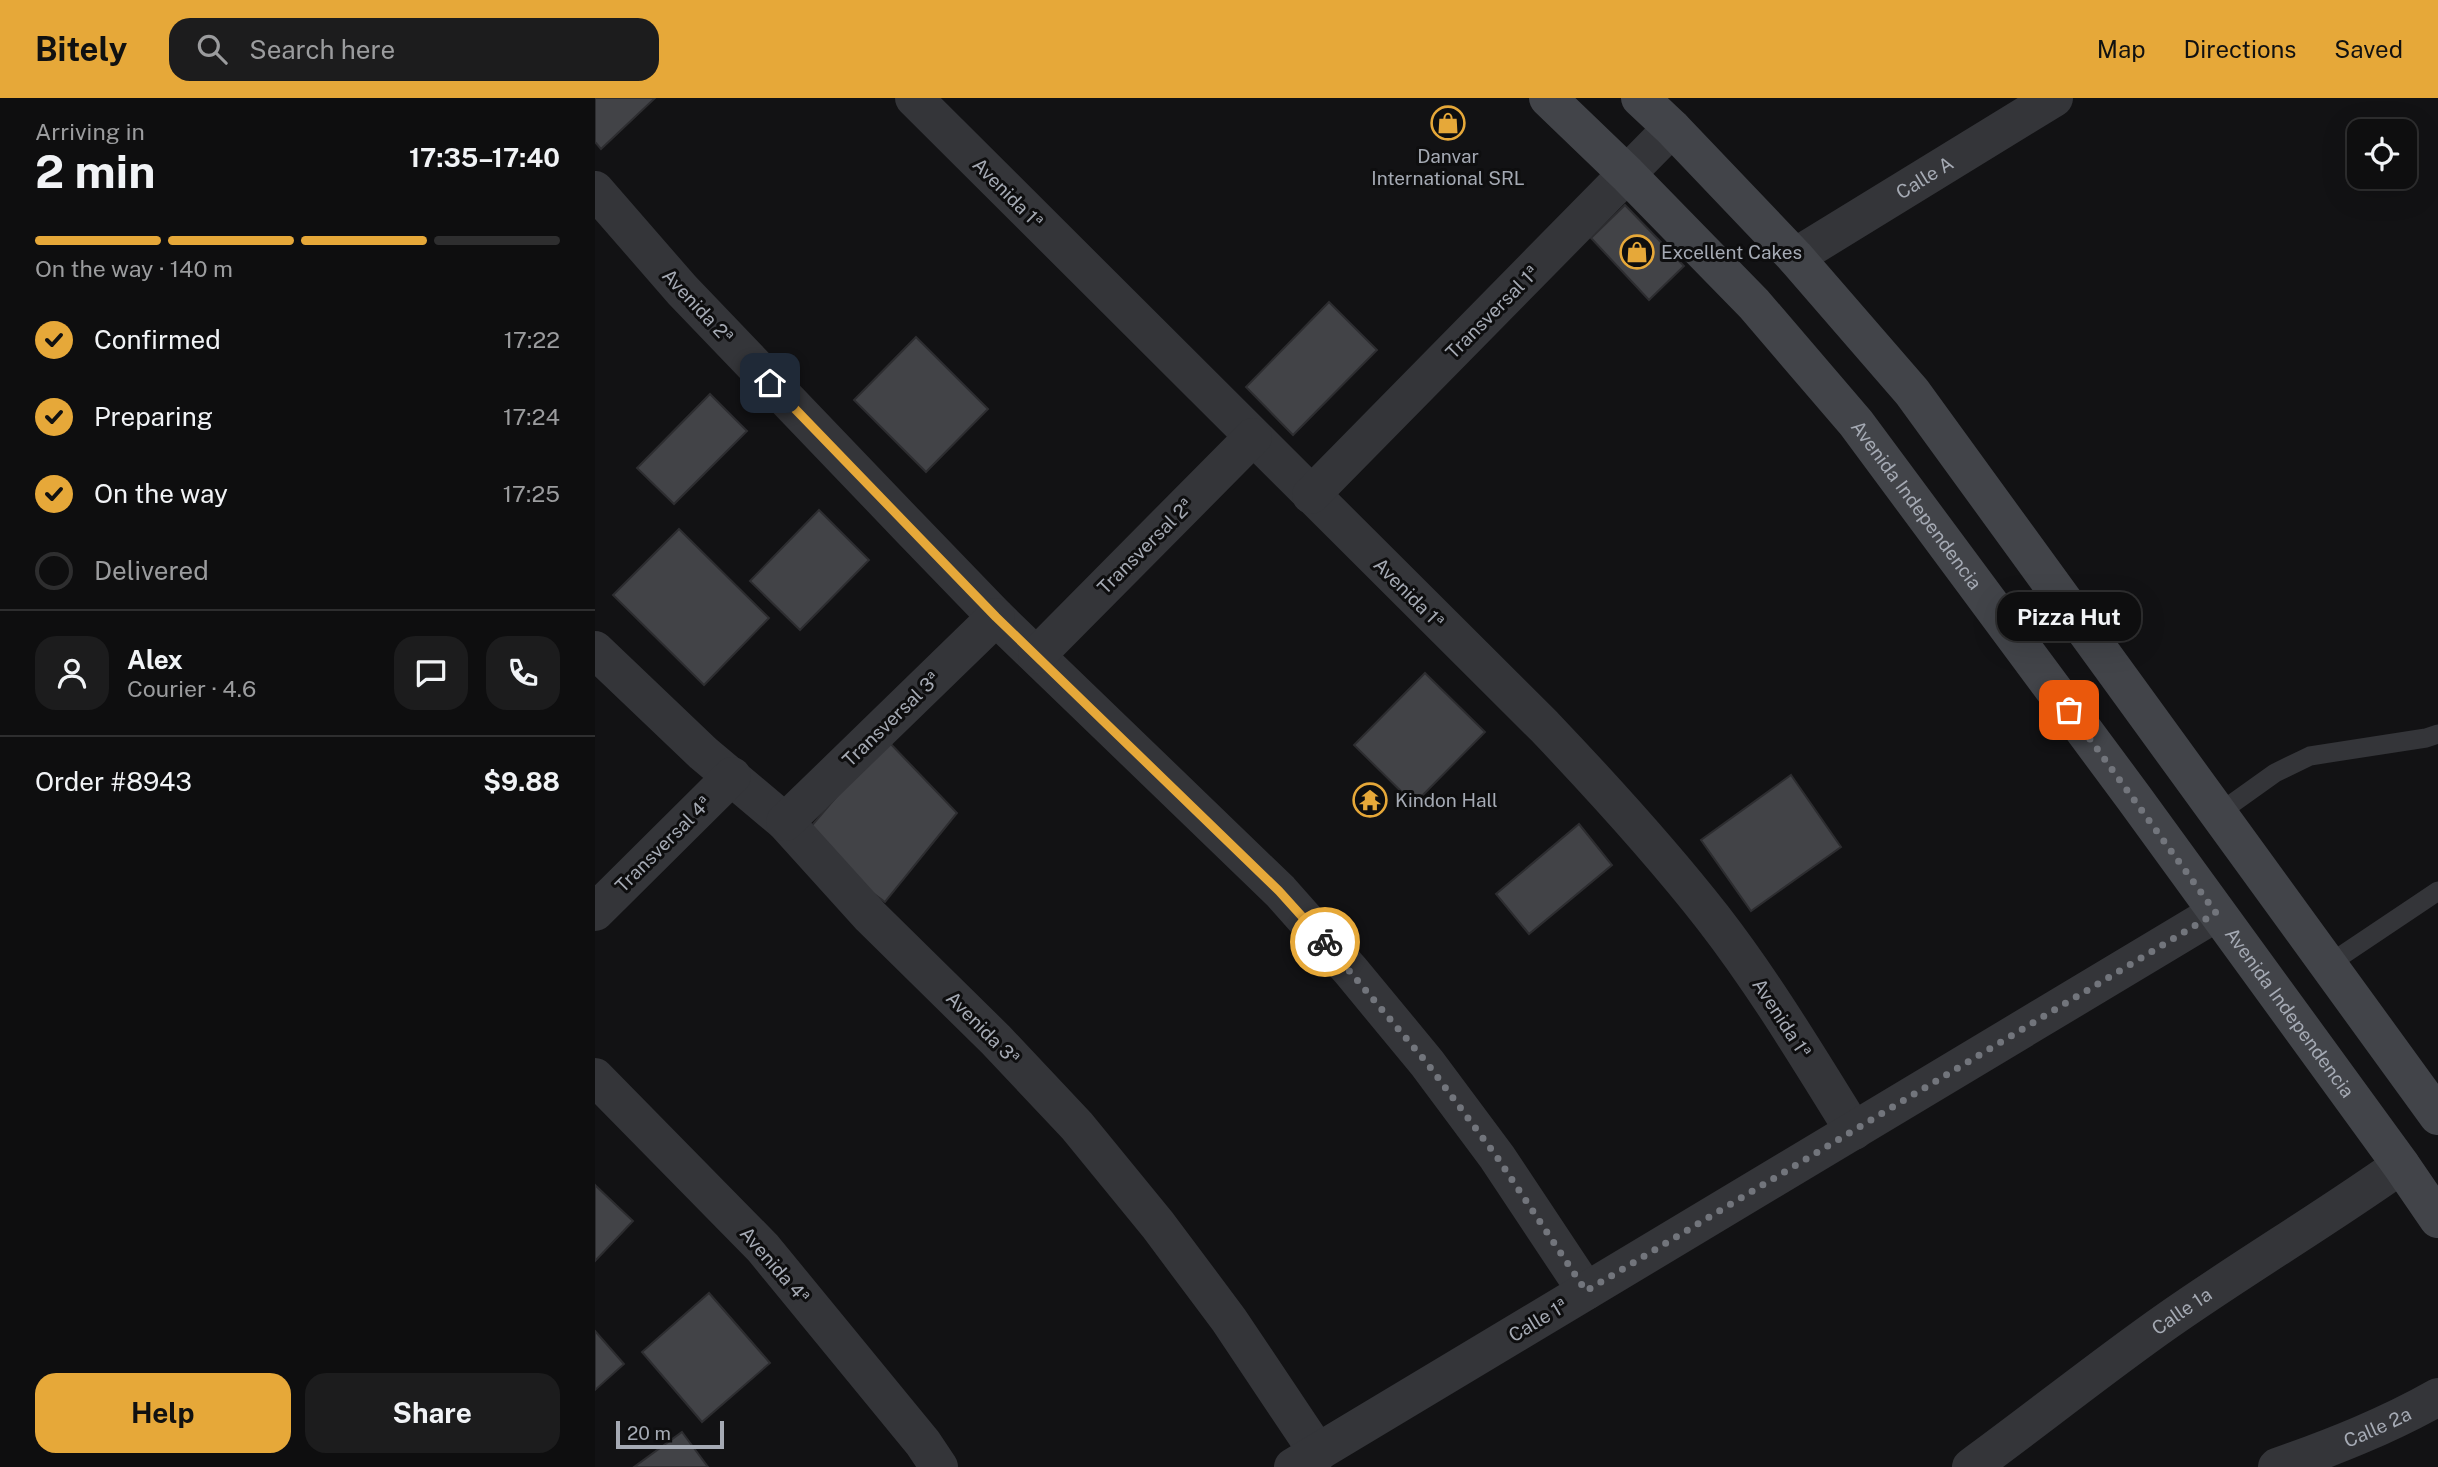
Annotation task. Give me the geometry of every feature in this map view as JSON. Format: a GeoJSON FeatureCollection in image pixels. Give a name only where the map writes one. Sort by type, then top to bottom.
{"type":"FeatureCollection","features":[{"type":"Feature","properties":{"kind":"main road","name":"Avenida Independencia"},"geometry":{"type":"LineString","coordinates":[[1548,98],[1627,174],[1754,304],[1856,423],[2126,787],[2438,1219]]}},
{"type":"Feature","properties":{"kind":"main road"},"geometry":{"type":"LineString","coordinates":[[1640,98],[1795,257],[1912,392],[2438,1115]]}},
{"type":"Feature","properties":{"kind":"street","name":"Avenida 1ª"},"geometry":{"type":"LineString","coordinates":[[914,98],[1544,726],[1664,856],[1763,986],[1854,1131]]}},
{"type":"Feature","properties":{"kind":"street","name":"Calle A"},"geometry":{"type":"LineString","coordinates":[[1795,257],[2054,98]]}},
{"type":"Feature","properties":{"kind":"street","name":"Transversal 1ª"},"geometry":{"type":"LineString","coordinates":[[1311,495],[1672,128]]}},
{"type":"Feature","properties":{"kind":"street","name":"Avenida 2ª"},"geometry":{"type":"LineString","coordinates":[[595,190],[690,299],[996,617],[1279,891],[1351,971],[1427,1063],[1497,1157],[1586,1291]]}},
{"type":"Feature","properties":{"kind":"street","name":"Transversal 2ª"},"geometry":{"type":"LineString","coordinates":[[1037,655],[1253,437]]}},
{"type":"Feature","properties":{"kind":"street","name":"Transversal 3ª"},"geometry":{"type":"LineString","coordinates":[[785,822],[996,617]]}},
{"type":"Feature","properties":{"kind":"street","name":"Avenida 3ª"},"geometry":{"type":"LineString","coordinates":[[595,650],[703,753],[785,822],[870,916],[996,1040],[1077,1126],[1158,1225],[1229,1320],[1306,1460]]}},
{"type":"Feature","properties":{"kind":"street","name":"Transversal 4ª"},"geometry":{"type":"LineString","coordinates":[[595,912],[732,776]]}},
{"type":"Feature","properties":{"kind":"street","name":"Calle 1ª"},"geometry":{"type":"LineString","coordinates":[[1306,1460],[2216,913]]}},
{"type":"Feature","properties":{"kind":"street","name":"Avenida 4ª"},"geometry":{"type":"LineString","coordinates":[[595,1077],[763,1248],[923,1443],[939,1467]]}},
{"type":"Feature","properties":{"kind":"street","name":"Calle 1a"},"geometry":{"type":"LineString","coordinates":[[1971,1467],[2164,1323],[2401,1165]]}},
{"type":"Feature","properties":{"kind":"street","name":"Calle 2a"},"geometry":{"type":"LineString","coordinates":[[2277,1467],[2407,1415],[2438,1397]]}},
{"type":"Feature","properties":{"kind":"lane"},"geometry":{"type":"LineString","coordinates":[[2218,813],[2275,773],[2309,756],[2399,743],[2438,734]]}},
{"type":"Feature","properties":{"kind":"lane"},"geometry":{"type":"LineString","coordinates":[[2329,964],[2438,891]]}},
{"type":"Feature","properties":{"kind":"building"},"geometry":{"type":"Polygon","coordinates":[[[595,98],[655,98],[601,149],[595,142],[595,98]]]}},
{"type":"Feature","properties":{"kind":"building","name":"Excellent Cakes"},"geometry":{"type":"Polygon","coordinates":[[[1625,205],[1684,266],[1649,300],[1591,238],[1625,205]]]}},
{"type":"Feature","properties":{"kind":"building"},"geometry":{"type":"Polygon","coordinates":[[[1329,302],[1377,350],[1293,435],[1246,387],[1329,302]]]}},
{"type":"Feature","properties":{"kind":"building"},"geometry":{"type":"Polygon","coordinates":[[[916,337],[988,409],[926,472],[854,400],[916,337]]]}},
{"type":"Feature","properties":{"kind":"building"},"geometry":{"type":"Polygon","coordinates":[[[710,394],[747,431],[674,504],[637,468],[710,394]]]}},
{"type":"Feature","properties":{"kind":"building"},"geometry":{"type":"Polygon","coordinates":[[[819,510],[869,560],[800,630],[750,581],[819,510]]]}},
{"type":"Feature","properties":{"kind":"building"},"geometry":{"type":"Polygon","coordinates":[[[679,529],[769,618],[704,685],[613,595],[679,529]]]}},
{"type":"Feature","properties":{"kind":"building"},"geometry":{"type":"Polygon","coordinates":[[[1425,673],[1485,732],[1414,804],[1354,745],[1425,673]]]}},
{"type":"Feature","properties":{"kind":"building"},"geometry":{"type":"Polygon","coordinates":[[[886,739],[957,813],[885,902],[850,876],[808,830],[886,739]]]}},
{"type":"Feature","properties":{"kind":"building"},"geometry":{"type":"Polygon","coordinates":[[[1791,775],[1841,847],[1751,911],[1701,840],[1791,775]]]}},
{"type":"Feature","properties":{"kind":"building"},"geometry":{"type":"Polygon","coordinates":[[[1579,824],[1612,865],[1529,934],[1496,894],[1579,824]]]}},
{"type":"Feature","properties":{"kind":"building"},"geometry":{"type":"Polygon","coordinates":[[[595,1185],[633,1221],[595,1261],[595,1185]]]}},
{"type":"Feature","properties":{"kind":"building"},"geometry":{"type":"Polygon","coordinates":[[[709,1293],[770,1363],[702,1422],[642,1352],[709,1293]]]}},
{"type":"Feature","properties":{"kind":"building"},"geometry":{"type":"Polygon","coordinates":[[[595,1331],[624,1364],[595,1390],[595,1331]]]}},
{"type":"Feature","properties":{"kind":"building"},"geometry":{"type":"Polygon","coordinates":[[[682,1432],[708,1467],[634,1467],[682,1432]]]}},
{"type":"Feature","properties":{"kind":"way so far"},"geometry":{"type":"LineString","coordinates":[[1325,942],[1427,1063],[1497,1157],[1586,1291],[2216,913],[2069,710]]}},
{"type":"Feature","properties":{"kind":"place","name":"Danvar International SRL"},"geometry":{"type":"Point","coordinates":[1448,123]}},
{"type":"Feature","properties":{"kind":"place","name":"Excellent Cakes"},"geometry":{"type":"Point","coordinates":[1637,252]}},
{"type":"Feature","properties":{"kind":"place","name":"Pizza Hut"},"geometry":{"type":"Point","coordinates":[2069,710]}},
{"type":"Feature","properties":{"kind":"place","name":"Kindon Hall"},"geometry":{"type":"Point","coordinates":[1370,800]}},
{"type":"Feature","properties":{"kind":"route"},"geometry":{"type":"LineString","coordinates":[[770,383],[996,617],[1279,891],[1325,942]]}}]}
